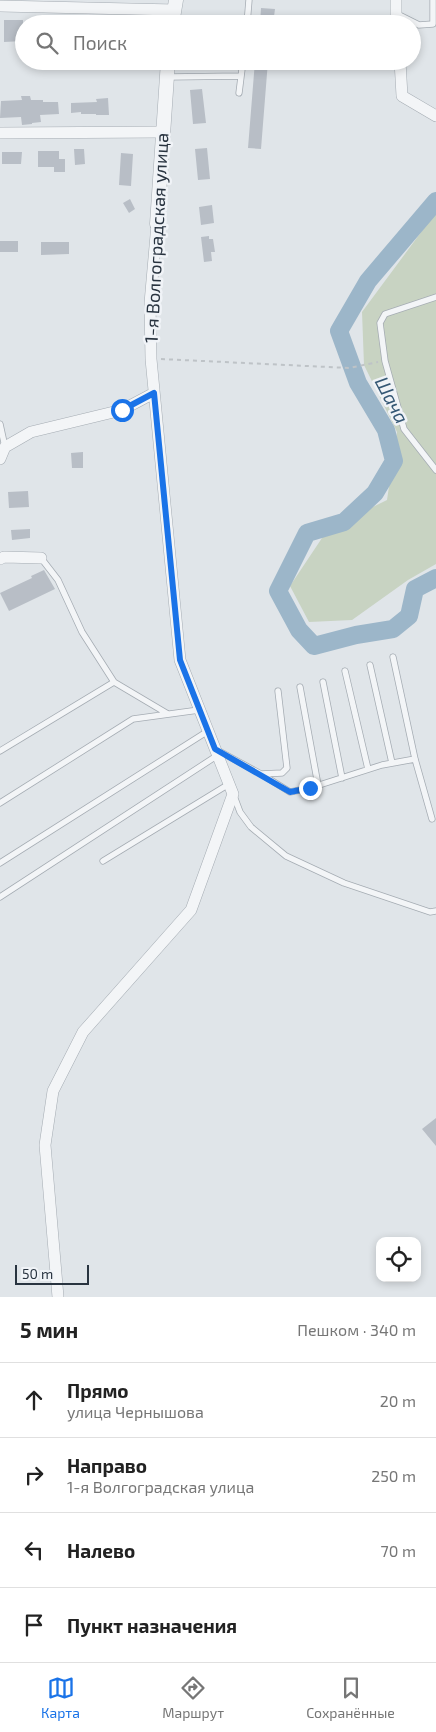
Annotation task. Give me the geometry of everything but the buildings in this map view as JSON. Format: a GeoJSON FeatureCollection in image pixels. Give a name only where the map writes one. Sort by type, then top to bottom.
{"type":"FeatureCollection","features":[{"type":"Feature","properties":{"kind":"street"},"geometry":{"type":"LineString","coordinates":[[396,0],[398,15]]}},
{"type":"Feature","properties":{"kind":"street"},"geometry":{"type":"LineString","coordinates":[[0,6],[174,11]]}},
{"type":"Feature","properties":{"kind":"street","name":"1-я Волгоградская улица"},"geometry":{"type":"LineString","coordinates":[[167,70],[150,303],[154,393],[180,660],[231,789]]}},
{"type":"Feature","properties":{"kind":"street"},"geometry":{"type":"LineString","coordinates":[[401,70],[402,96],[436,116]]}},
{"type":"Feature","properties":{"kind":"street"},"geometry":{"type":"LineString","coordinates":[[0,133],[163,132]]}},
{"type":"Feature","properties":{"kind":"street"},"geometry":{"type":"LineString","coordinates":[[0,459],[5,447],[31,432],[122,410],[154,393]]}},
{"type":"Feature","properties":{"kind":"street"},"geometry":{"type":"LineString","coordinates":[[0,559],[4,557],[41,558]]}},
{"type":"Feature","properties":{"kind":"street"},"geometry":{"type":"LineString","coordinates":[[58,1297],[44,1145],[53,1091],[83,1032],[191,910],[231,789]]}},
{"type":"Feature","properties":{"kind":"lane"},"geometry":{"type":"LineString","coordinates":[[248,15],[249,0]]}},
{"type":"Feature","properties":{"kind":"lane"},"geometry":{"type":"LineString","coordinates":[[421,25],[434,24],[433,0]]}},
{"type":"Feature","properties":{"kind":"lane"},"geometry":{"type":"LineString","coordinates":[[239,93],[242,70]]}},
{"type":"Feature","properties":{"kind":"lane"},"geometry":{"type":"LineString","coordinates":[[167,77],[241,76]]}},
{"type":"Feature","properties":{"kind":"lane"},"geometry":{"type":"LineString","coordinates":[[436,297],[385,314],[380,323],[385,361],[404,428],[436,470]]}},
{"type":"Feature","properties":{"kind":"lane"},"geometry":{"type":"LineString","coordinates":[[0,424],[5,447]]}},
{"type":"Feature","properties":{"kind":"lane"},"geometry":{"type":"LineString","coordinates":[[41,558],[58,580],[82,632],[114,682],[168,714]]}},
{"type":"Feature","properties":{"kind":"lane"},"geometry":{"type":"LineString","coordinates":[[393,657],[415,759],[432,819]]}},
{"type":"Feature","properties":{"kind":"lane"},"geometry":{"type":"LineString","coordinates":[[370,665],[392,764]]}},
{"type":"Feature","properties":{"kind":"lane"},"geometry":{"type":"LineString","coordinates":[[345,671],[368,770]]}},
{"type":"Feature","properties":{"kind":"lane"},"geometry":{"type":"LineString","coordinates":[[0,752],[114,682]]}},
{"type":"Feature","properties":{"kind":"lane"},"geometry":{"type":"LineString","coordinates":[[323,682],[342,778]]}},
{"type":"Feature","properties":{"kind":"lane"},"geometry":{"type":"LineString","coordinates":[[300,687],[318,785]]}},
{"type":"Feature","properties":{"kind":"lane"},"geometry":{"type":"LineString","coordinates":[[261,774],[282,773],[287,768],[278,691]]}},
{"type":"Feature","properties":{"kind":"lane"},"geometry":{"type":"LineString","coordinates":[[0,803],[133,719],[199,710]]}},
{"type":"Feature","properties":{"kind":"lane"},"geometry":{"type":"LineString","coordinates":[[0,863],[208,731]]}},
{"type":"Feature","properties":{"kind":"lane"},"geometry":{"type":"LineString","coordinates":[[0,897],[216,752],[261,774],[290,792],[415,759]]}},
{"type":"Feature","properties":{"kind":"lane"},"geometry":{"type":"LineString","coordinates":[[103,861],[231,789],[240,812],[251,827],[286,856],[344,883],[430,912],[436,911]]}},
{"type":"Feature","properties":{"kind":"path"},"geometry":{"type":"LineString","coordinates":[[151,359],[349,368],[385,361]]}},
{"type":"Feature","properties":{"kind":"green space"},"geometry":{"type":"Polygon","coordinates":[[[436,212],[436,564],[408,580],[352,620],[309,622],[290,586],[328,529],[387,500],[397,432],[364,365],[362,312],[436,212]]]}},
{"type":"Feature","properties":{"kind":"waterway","name":"Шача"},"geometry":{"type":"LineString","coordinates":[[436,201],[368,281],[339,331],[358,383],[386,430],[394,461],[375,493],[344,522],[307,533],[278,591],[299,630],[314,646],[356,635],[393,629],[409,616],[415,589],[436,578]]}},
{"type":"Feature","properties":{"kind":"route"},"geometry":{"type":"LineString","coordinates":[[122,410],[154,393],[180,660],[215,749],[290,792],[310,788]]}}]}
